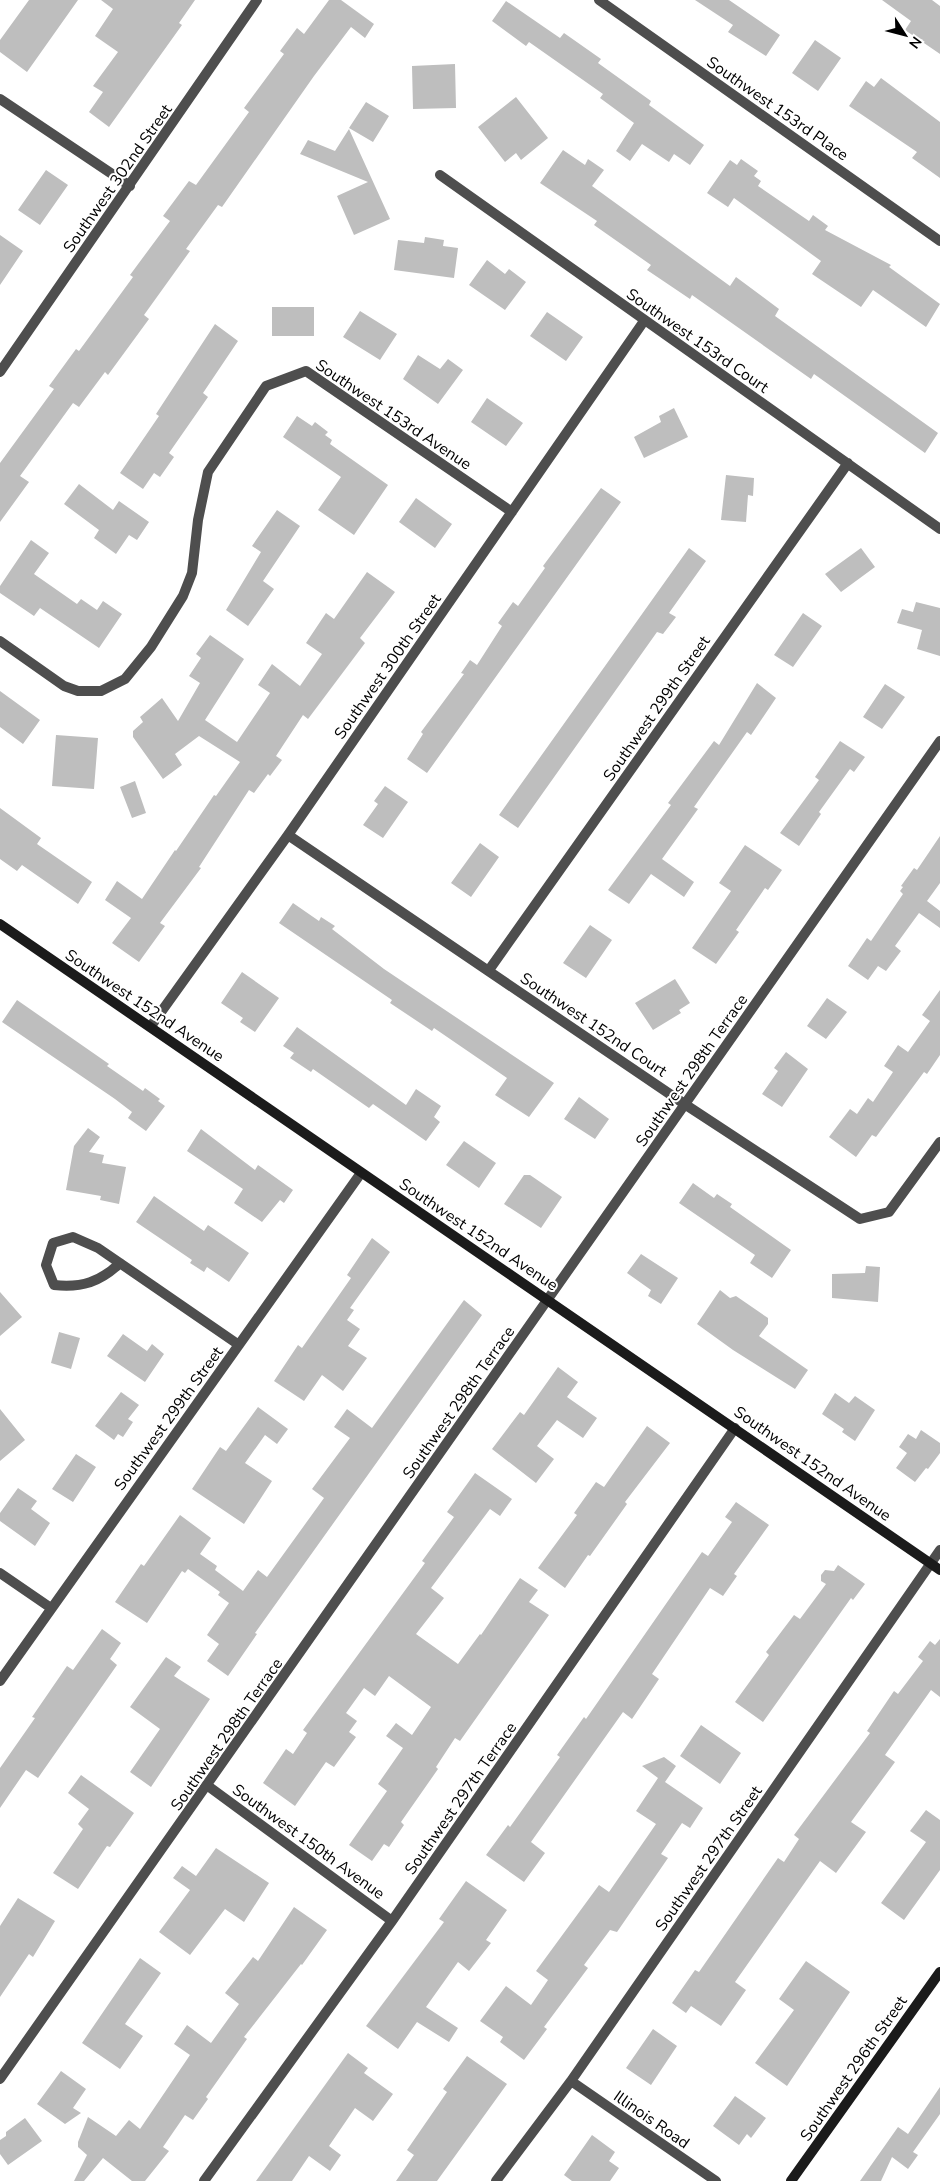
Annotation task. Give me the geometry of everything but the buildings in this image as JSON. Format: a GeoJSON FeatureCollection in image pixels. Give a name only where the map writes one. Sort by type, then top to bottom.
{"type":"FeatureCollection","features":[{"type":"Feature","properties":{"kind":"street","name":"Southwest 302nd Street"},"geometry":{"type":"LineString","coordinates":[[0,372],[257,0]]}},
{"type":"Feature","properties":{"kind":"street","name":"Southwest 153rd Place"},"geometry":{"type":"LineString","coordinates":[[599,0],[940,241]]}},
{"type":"Feature","properties":{"kind":"street"},"geometry":{"type":"LineString","coordinates":[[0,99],[130,186]]}},
{"type":"Feature","properties":{"kind":"street","name":"Southwest 153rd Court"},"geometry":{"type":"LineString","coordinates":[[440,175],[940,529]]}},
{"type":"Feature","properties":{"kind":"street","name":"Southwest 300th Street"},"geometry":{"type":"LineString","coordinates":[[152,1026],[288,835],[644,321]]}},
{"type":"Feature","properties":{"kind":"street","name":"Southwest 153rd Avenue"},"geometry":{"type":"LineString","coordinates":[[0,641],[64,686],[78,691],[101,691],[125,679],[137,667],[183,596],[192,573],[198,520],[208,472],[266,386],[306,371],[512,512]]}},
{"type":"Feature","properties":{"kind":"street","name":"Southwest 299th Street"},"geometry":{"type":"LineString","coordinates":[[489,970],[848,463]]}},
{"type":"Feature","properties":{"kind":"street","name":"Southwest 298th Terrace"},"geometry":{"type":"LineString","coordinates":[[0,2079],[208,1786],[548,1298],[940,742]]}},
{"type":"Feature","properties":{"kind":"street","name":"Southwest 152nd Court"},"geometry":{"type":"LineString","coordinates":[[288,835],[686,1104],[860,1219],[889,1212],[940,1142]]}},
{"type":"Feature","properties":{"kind":"street","name":"Southwest 152nd Avenue"},"geometry":{"type":"LineString","coordinates":[[0,924],[152,1026],[362,1173],[548,1298],[940,1570]]}},
{"type":"Feature","properties":{"kind":"street","name":"Southwest 299th Street"},"geometry":{"type":"LineString","coordinates":[[0,1681],[362,1173]]}},
{"type":"Feature","properties":{"kind":"street"},"geometry":{"type":"LineString","coordinates":[[120,1262],[106,1276],[75,1287],[54,1285],[46,1265],[53,1243],[73,1237],[98,1248],[120,1262],[239,1345]]}},
{"type":"Feature","properties":{"kind":"street","name":"Southwest 297th Terrace"},"geometry":{"type":"LineString","coordinates":[[204,2181],[392,1921],[735,1428]]}},
{"type":"Feature","properties":{"kind":"street","name":"Southwest 297th Street"},"geometry":{"type":"LineString","coordinates":[[496,2181],[571,2081],[940,1550]]}},
{"type":"Feature","properties":{"kind":"street"},"geometry":{"type":"LineString","coordinates":[[0,1572],[51,1608]]}},
{"type":"Feature","properties":{"kind":"street","name":"Southwest 150th Avenue"},"geometry":{"type":"LineString","coordinates":[[208,1786],[392,1921]]}},
{"type":"Feature","properties":{"kind":"street","name":"Southwest 296th Street"},"geometry":{"type":"LineString","coordinates":[[791,2181],[940,1972]]}},
{"type":"Feature","properties":{"kind":"street","name":"Illinois Road"},"geometry":{"type":"LineString","coordinates":[[571,2081],[716,2181]]}}]}
